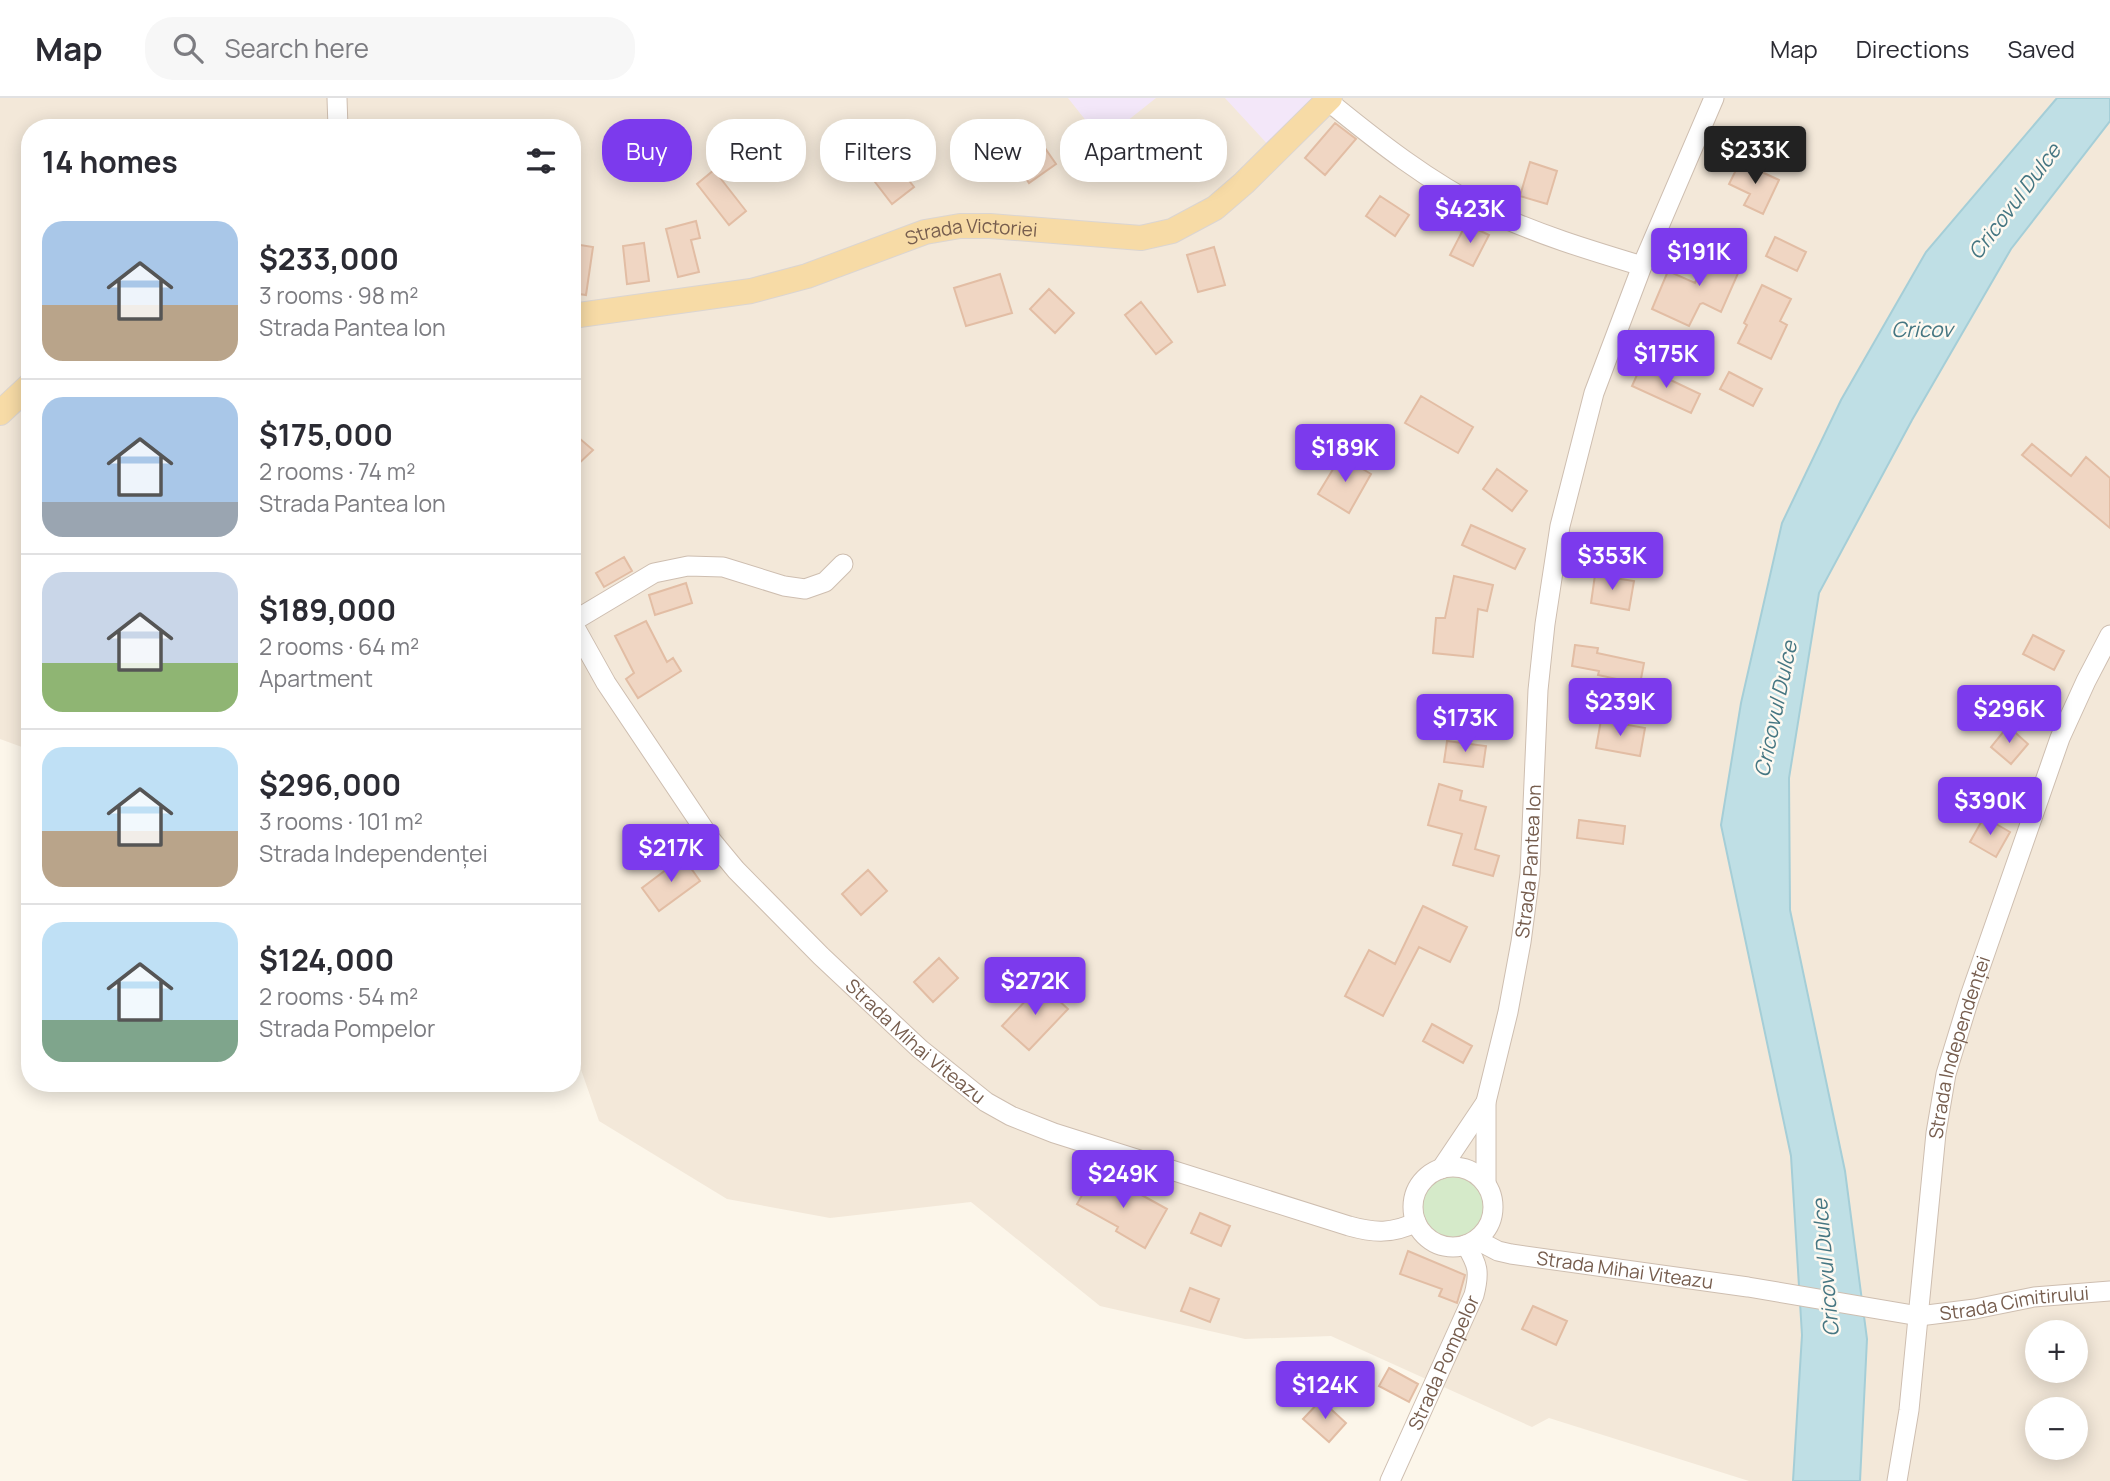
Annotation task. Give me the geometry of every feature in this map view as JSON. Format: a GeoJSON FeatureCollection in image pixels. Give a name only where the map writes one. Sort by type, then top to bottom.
{"type":"FeatureCollection","features":[{"type":"Feature","properties":{"kind":"main road","name":"Strada Victoriei"},"geometry":{"type":"LineString","coordinates":[[581,315],[751,291],[807,276],[925,232],[960,226],[1141,238],[1172,232],[1215,208],[1235,192],[1329,100]]}},
{"type":"Feature","properties":{"kind":"main road"},"geometry":{"type":"LineString","coordinates":[[0,413],[21,393]]}},
{"type":"Feature","properties":{"kind":"street"},"geometry":{"type":"LineString","coordinates":[[337,98],[338,119]]}},
{"type":"Feature","properties":{"kind":"street","name":"Strada Pantea Ion"},"geometry":{"type":"LineString","coordinates":[[1486,1185],[1486,1102],[1508,1012],[1530,874],[1538,690],[1560,526],[1594,393],[1642,266],[1714,98]]}},
{"type":"Feature","properties":{"kind":"street"},"geometry":{"type":"LineString","coordinates":[[1329,100],[1441,185],[1486,210],[1538,232],[1642,266]]}},
{"type":"Feature","properties":{"kind":"street","name":"Strada Mihai Viteazu"},"geometry":{"type":"LineString","coordinates":[[581,617],[654,573],[688,566],[723,567],[784,586],[804,589],[825,582],[843,564]]}},
{"type":"Feature","properties":{"kind":"street","name":"Strada Independenței"},"geometry":{"type":"LineString","coordinates":[[1897,1481],[1909,1410],[1936,1133],[1946,1074],[1969,999],[2060,738],[2110,635]]}},
{"type":"Feature","properties":{"kind":"street","name":"Strada Mihai Viteazu"},"geometry":{"type":"LineString","coordinates":[[581,638],[606,683],[712,841],[736,870],[821,956],[920,1049],[986,1102],[1011,1116],[1054,1132],[1349,1226],[1387,1232],[1416,1222]]}},
{"type":"Feature","properties":{"kind":"street","name":"Strada Pantea Ion"},"geometry":{"type":"LineString","coordinates":[[1441,1169],[1486,1102]]}},
{"type":"Feature","properties":{"kind":"street"},"geometry":{"type":"LineString","coordinates":[[1454,1167],[1478,1175],[1492,1196],[1492,1220],[1486,1231],[1471,1242],[1454,1247],[1442,1246],[1431,1240],[1416,1222],[1413,1209],[1421,1184],[1441,1169],[1454,1167]]}},
{"type":"Feature","properties":{"kind":"street","name":"Strada Mihai Viteazu"},"geometry":{"type":"LineString","coordinates":[[1471,1242],[1511,1254],[1919,1316]]}},
{"type":"Feature","properties":{"kind":"street","name":"Strada Pompelor"},"geometry":{"type":"LineString","coordinates":[[1390,1481],[1474,1295],[1479,1276],[1471,1242]]}},
{"type":"Feature","properties":{"kind":"street","name":"Strada Cimitirului"},"geometry":{"type":"LineString","coordinates":[[1919,1316],[1975,1309],[2034,1297],[2110,1291]]}},
{"type":"Feature","properties":{"kind":"shaded area"},"geometry":{"type":"Polygon","coordinates":[[[0,98],[2057,98],[1926,252],[1841,400],[1782,523],[1741,703],[1721,825],[1791,1156],[1802,1335],[1793,1481],[1749,1481],[1549,1418],[1532,1427],[1331,1336],[1245,1339],[1100,1306],[971,1202],[830,1218],[727,1199],[599,1121],[581,1070],[581,119],[21,119],[21,747],[0,739],[0,98]]]}},
{"type":"Feature","properties":{"kind":"shaded area"},"geometry":{"type":"Polygon","coordinates":[[[1068,98],[1156,98],[1130,119],[1085,119],[1068,98]]]}},
{"type":"Feature","properties":{"kind":"shaded area"},"geometry":{"type":"Polygon","coordinates":[[[1225,98],[1315,98],[1272,149],[1225,98]]]}},
{"type":"Feature","properties":{"kind":"shaded area"},"geometry":{"type":"Polygon","coordinates":[[[2110,121],[2110,1481],[1860,1481],[1867,1339],[1845,1171],[1790,910],[1789,778],[1819,593],[1912,420],[2011,249],[2110,121]]]}},
{"type":"Feature","properties":{"kind":"green space"},"geometry":{"type":"Polygon","coordinates":[[[1448,1176],[1460,1176],[1477,1185],[1484,1196],[1484,1220],[1477,1231],[1460,1240],[1448,1240],[1436,1235],[1427,1226],[1422,1214],[1422,1202],[1427,1190],[1436,1181],[1448,1176]]]}},
{"type":"Feature","properties":{"kind":"water","name":"Cricov"},"geometry":{"type":"Polygon","coordinates":[[[2057,98],[2110,98],[2110,121],[2011,249],[1912,420],[1819,593],[1789,778],[1790,910],[1845,1171],[1867,1339],[1860,1481],[1793,1481],[1802,1335],[1791,1156],[1721,825],[1741,703],[1782,523],[1841,400],[1926,252],[2057,98]]]}},
{"type":"Feature","properties":{"kind":"building"},"geometry":{"type":"Polygon","coordinates":[[[1335,123],[1356,139],[1325,175],[1305,158],[1335,123]]]}},
{"type":"Feature","properties":{"kind":"building"},"geometry":{"type":"Polygon","coordinates":[[[1046,150],[1056,164],[1046,171],[1046,150]]]}},
{"type":"Feature","properties":{"kind":"building"},"geometry":{"type":"Polygon","coordinates":[[[1530,162],[1557,171],[1547,204],[1520,196],[1530,162]]]}},
{"type":"Feature","properties":{"kind":"building"},"geometry":{"type":"Polygon","coordinates":[[[1740,162],[1779,180],[1763,214],[1744,205],[1750,194],[1729,184],[1740,162]]]}},
{"type":"Feature","properties":{"kind":"building"},"geometry":{"type":"Polygon","coordinates":[[[706,177],[706,182],[723,182],[746,211],[729,225],[697,184],[706,177]]]}},
{"type":"Feature","properties":{"kind":"building"},"geometry":{"type":"Polygon","coordinates":[[[875,182],[910,182],[914,187],[892,204],[875,182]]]}},
{"type":"Feature","properties":{"kind":"building"},"geometry":{"type":"Polygon","coordinates":[[[1380,196],[1409,215],[1395,236],[1366,216],[1380,196]]]}},
{"type":"Feature","properties":{"kind":"building"},"geometry":{"type":"Polygon","coordinates":[[[696,221],[700,238],[691,240],[699,272],[678,277],[666,229],[696,221]]]}},
{"type":"Feature","properties":{"kind":"building"},"geometry":{"type":"Polygon","coordinates":[[[1466,224],[1489,235],[1473,266],[1450,255],[1466,224]]]}},
{"type":"Feature","properties":{"kind":"building"},"geometry":{"type":"Polygon","coordinates":[[[1775,237],[1806,252],[1797,271],[1766,256],[1775,237]]]}},
{"type":"Feature","properties":{"kind":"building"},"geometry":{"type":"Polygon","coordinates":[[[644,243],[649,281],[627,284],[623,246],[644,243]]]}},
{"type":"Feature","properties":{"kind":"building"},"geometry":{"type":"Polygon","coordinates":[[[581,245],[593,247],[586,295],[581,294],[581,245]]]}},
{"type":"Feature","properties":{"kind":"building"},"geometry":{"type":"Polygon","coordinates":[[[1214,247],[1225,285],[1198,292],[1187,255],[1214,247]]]}},
{"type":"Feature","properties":{"kind":"building"},"geometry":{"type":"Polygon","coordinates":[[[1711,247],[1743,262],[1721,312],[1700,304],[1689,326],[1652,309],[1668,271],[1695,283],[1711,247]]]}},
{"type":"Feature","properties":{"kind":"building"},"geometry":{"type":"Polygon","coordinates":[[[1000,274],[1012,313],[966,326],[954,288],[1000,274]]]}},
{"type":"Feature","properties":{"kind":"building"},"geometry":{"type":"Polygon","coordinates":[[[1762,285],[1791,299],[1780,321],[1787,325],[1771,359],[1738,343],[1747,325],[1744,323],[1762,285]]]}},
{"type":"Feature","properties":{"kind":"building"},"geometry":{"type":"Polygon","coordinates":[[[1049,289],[1074,313],[1055,333],[1030,309],[1049,289]]]}},
{"type":"Feature","properties":{"kind":"building"},"geometry":{"type":"Polygon","coordinates":[[[1141,302],[1172,342],[1156,354],[1125,315],[1141,302]]]}},
{"type":"Feature","properties":{"kind":"building"},"geometry":{"type":"Polygon","coordinates":[[[1641,366],[1700,394],[1691,413],[1632,386],[1641,366]]]}},
{"type":"Feature","properties":{"kind":"building"},"geometry":{"type":"Polygon","coordinates":[[[1729,372],[1762,389],[1753,406],[1720,389],[1729,372]]]}},
{"type":"Feature","properties":{"kind":"building"},"geometry":{"type":"Polygon","coordinates":[[[1421,396],[1473,427],[1458,453],[1405,423],[1421,396]]]}},
{"type":"Feature","properties":{"kind":"building"},"geometry":{"type":"Polygon","coordinates":[[[581,440],[593,450],[581,461],[581,440]]]}},
{"type":"Feature","properties":{"kind":"building"},"geometry":{"type":"Polygon","coordinates":[[[2032,444],[2071,476],[2086,457],[2110,478],[2110,528],[2022,455],[2032,444]]]}},
{"type":"Feature","properties":{"kind":"building"},"geometry":{"type":"Polygon","coordinates":[[[1341,456],[1371,474],[1349,513],[1318,494],[1341,456]]]}},
{"type":"Feature","properties":{"kind":"building"},"geometry":{"type":"Polygon","coordinates":[[[1497,469],[1527,491],[1512,511],[1483,489],[1497,469]]]}},
{"type":"Feature","properties":{"kind":"building"},"geometry":{"type":"Polygon","coordinates":[[[1471,525],[1525,549],[1515,569],[1462,545],[1471,525]]]}},
{"type":"Feature","properties":{"kind":"building"},"geometry":{"type":"Polygon","coordinates":[[[624,557],[632,571],[604,587],[596,573],[624,557]]]}},
{"type":"Feature","properties":{"kind":"building"},"geometry":{"type":"Polygon","coordinates":[[[1595,575],[1634,581],[1629,610],[1591,603],[1595,575]]]}},
{"type":"Feature","properties":{"kind":"building"},"geometry":{"type":"Polygon","coordinates":[[[1454,576],[1493,585],[1487,611],[1478,609],[1473,657],[1433,653],[1436,618],[1445,618],[1454,576]]]}},
{"type":"Feature","properties":{"kind":"building"},"geometry":{"type":"Polygon","coordinates":[[[686,583],[692,603],[655,615],[649,595],[686,583]]]}},
{"type":"Feature","properties":{"kind":"building"},"geometry":{"type":"Polygon","coordinates":[[[646,621],[667,662],[673,658],[681,671],[638,698],[626,679],[634,673],[615,636],[646,621]]]}},
{"type":"Feature","properties":{"kind":"building"},"geometry":{"type":"Polygon","coordinates":[[[2033,635],[2064,651],[2054,670],[2023,654],[2033,635]]]}},
{"type":"Feature","properties":{"kind":"building"},"geometry":{"type":"Polygon","coordinates":[[[1575,645],[1598,648],[1597,653],[1644,663],[1640,684],[1572,666],[1575,645]]]}},
{"type":"Feature","properties":{"kind":"building"},"geometry":{"type":"Polygon","coordinates":[[[1601,720],[1645,728],[1640,756],[1596,748],[1601,720]]]}},
{"type":"Feature","properties":{"kind":"building"},"geometry":{"type":"Polygon","coordinates":[[[2008,726],[2028,744],[2011,764],[1991,747],[2008,726]]]}},
{"type":"Feature","properties":{"kind":"building"},"geometry":{"type":"Polygon","coordinates":[[[1447,741],[1486,746],[1483,767],[1444,762],[1447,741]]]}},
{"type":"Feature","properties":{"kind":"building"},"geometry":{"type":"Polygon","coordinates":[[[1439,784],[1462,791],[1460,800],[1486,807],[1475,849],[1499,856],[1493,876],[1453,865],[1462,834],[1428,825],[1439,784]]]}},
{"type":"Feature","properties":{"kind":"building"},"geometry":{"type":"Polygon","coordinates":[[[1984,817],[2010,832],[1996,857],[1970,842],[1984,817]]]}},
{"type":"Feature","properties":{"kind":"building"},"geometry":{"type":"Polygon","coordinates":[[[1579,820],[1625,826],[1623,844],[1577,838],[1579,820]]]}},
{"type":"Feature","properties":{"kind":"building"},"geometry":{"type":"Polygon","coordinates":[[[683,857],[700,881],[659,911],[642,888],[683,857]]]}},
{"type":"Feature","properties":{"kind":"building"},"geometry":{"type":"Polygon","coordinates":[[[868,870],[887,891],[861,915],[842,894],[868,870]]]}},
{"type":"Feature","properties":{"kind":"building"},"geometry":{"type":"Polygon","coordinates":[[[1423,906],[1467,927],[1450,962],[1419,947],[1383,1016],[1345,996],[1369,950],[1395,964],[1423,906]]]}},
{"type":"Feature","properties":{"kind":"building"},"geometry":{"type":"Polygon","coordinates":[[[939,958],[958,978],[933,1002],[914,982],[939,958]]]}},
{"type":"Feature","properties":{"kind":"building"},"geometry":{"type":"Polygon","coordinates":[[[1041,984],[1068,1009],[1029,1050],[1002,1026],[1041,984]]]}},
{"type":"Feature","properties":{"kind":"building"},"geometry":{"type":"Polygon","coordinates":[[[1432,1024],[1472,1046],[1463,1063],[1423,1041],[1432,1024]]]}},
{"type":"Feature","properties":{"kind":"building"},"geometry":{"type":"Polygon","coordinates":[[[1093,1176],[1124,1193],[1127,1187],[1167,1209],[1145,1248],[1116,1231],[1118,1227],[1077,1204],[1093,1176]]]}},
{"type":"Feature","properties":{"kind":"building"},"geometry":{"type":"Polygon","coordinates":[[[1200,1213],[1230,1226],[1221,1246],[1191,1233],[1200,1213]]]}},
{"type":"Feature","properties":{"kind":"building"},"geometry":{"type":"Polygon","coordinates":[[[1408,1251],[1465,1275],[1457,1303],[1439,1296],[1442,1289],[1400,1274],[1408,1251]]]}},
{"type":"Feature","properties":{"kind":"building"},"geometry":{"type":"Polygon","coordinates":[[[1190,1288],[1219,1299],[1210,1322],[1181,1311],[1190,1288]]]}},
{"type":"Feature","properties":{"kind":"building"},"geometry":{"type":"Polygon","coordinates":[[[1533,1306],[1567,1321],[1556,1345],[1522,1329],[1533,1306]]]}},
{"type":"Feature","properties":{"kind":"building"},"geometry":{"type":"Polygon","coordinates":[[[1389,1368],[1418,1384],[1409,1402],[1379,1386],[1389,1368]]]}},
{"type":"Feature","properties":{"kind":"building"},"geometry":{"type":"Polygon","coordinates":[[[1321,1400],[1346,1423],[1329,1442],[1303,1419],[1321,1400]]]}},
{"type":"Feature","properties":{"kind":"water label","name":"Cricovul Dulce"},"geometry":{"type":"Point","coordinates":[2014,201]}},
{"type":"Feature","properties":{"kind":"water label","name":"Cricovul Dulce"},"geometry":{"type":"Point","coordinates":[1775,709]}},
{"type":"Feature","properties":{"kind":"water label","name":"Cricovul Dulce"},"geometry":{"type":"Point","coordinates":[1825,1268]}}]}
